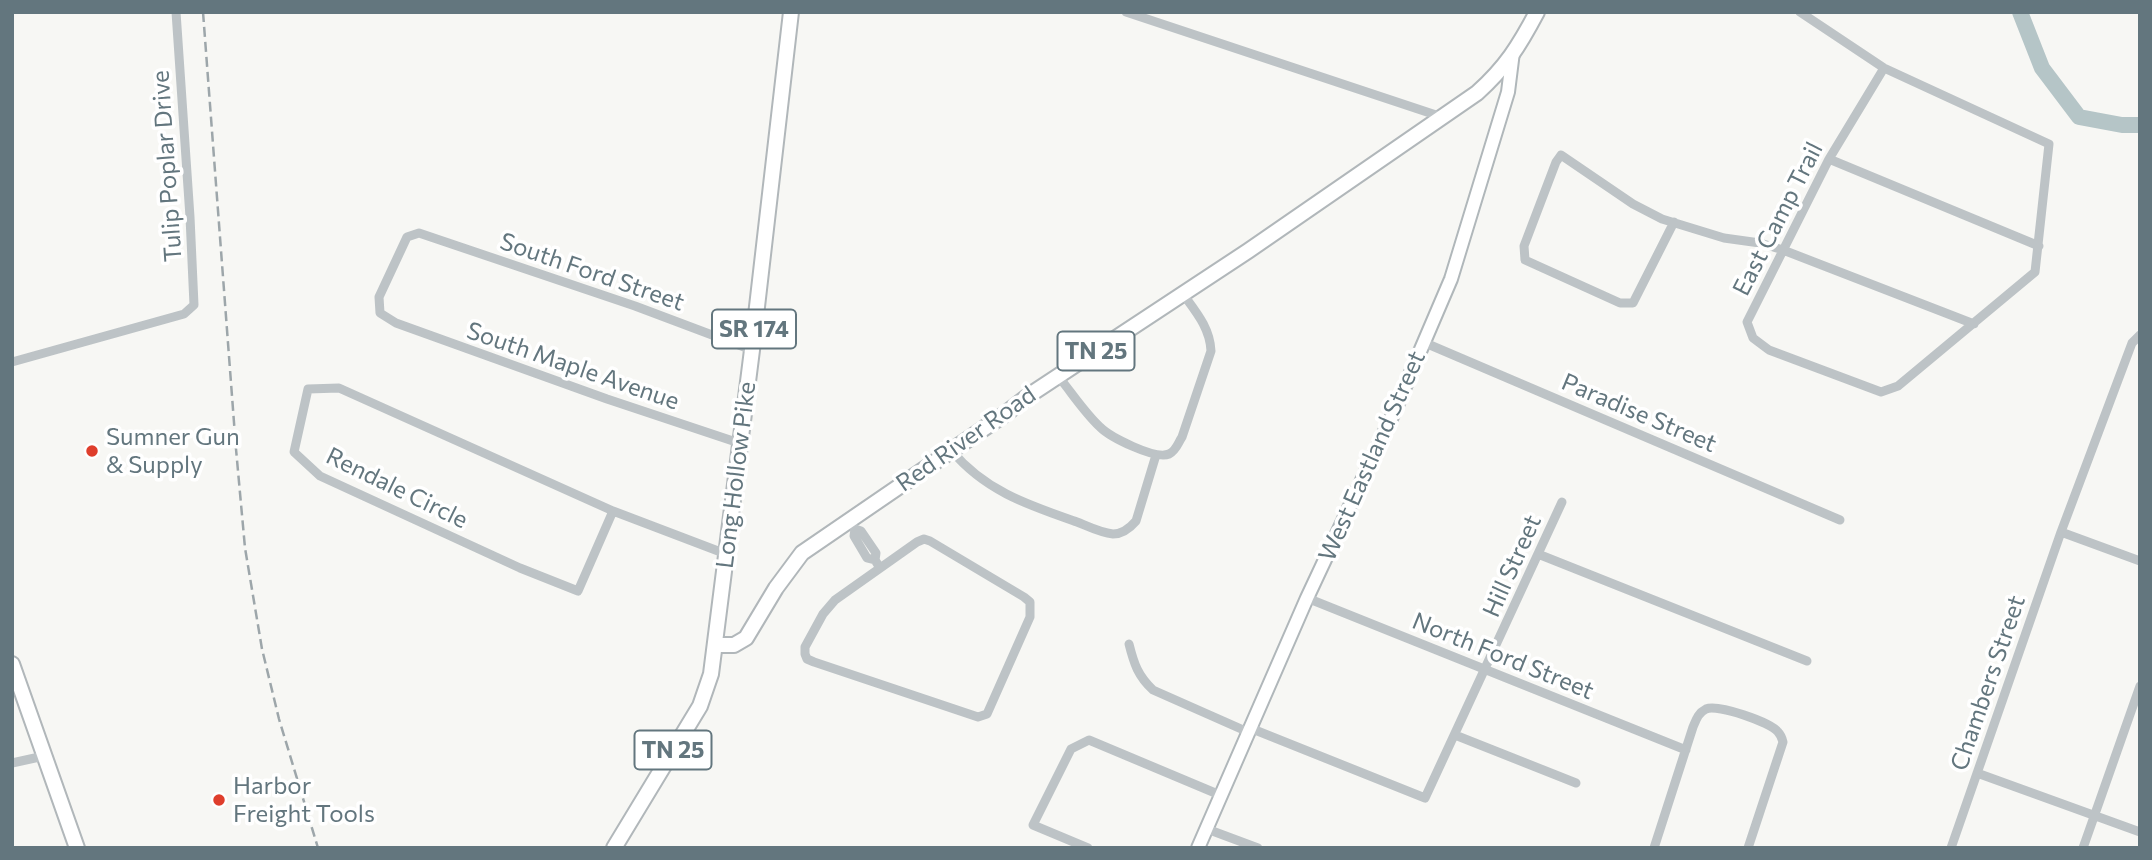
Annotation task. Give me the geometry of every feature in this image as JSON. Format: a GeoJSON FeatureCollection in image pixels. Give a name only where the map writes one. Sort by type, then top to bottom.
{"type":"FeatureCollection","features":[{"type":"Feature","properties":{"kind":"main road","name":"Long Hollow Pike"},"geometry":{"type":"LineString","coordinates":[[715,645],[791,12]]}},
{"type":"Feature","properties":{"kind":"main road","name":"West Eastland Street"},"geometry":{"type":"LineString","coordinates":[[1500,72],[1537,12]]}},
{"type":"Feature","properties":{"kind":"main road","name":"Red River Road"},"geometry":{"type":"LineString","coordinates":[[715,645],[734,646],[746,638],[802,553],[852,525],[951,450],[1442,117],[1500,72]]}},
{"type":"Feature","properties":{"kind":"main road","name":"TN 25"},"geometry":{"type":"LineString","coordinates":[[614,848],[700,706],[711,674],[715,645]]}},
{"type":"Feature","properties":{"kind":"main road"},"geometry":{"type":"LineString","coordinates":[[12,664],[77,848]]}},
{"type":"Feature","properties":{"kind":"street","name":"Tulip Poplar Drive"},"geometry":{"type":"LineString","coordinates":[[12,362],[184,314],[194,305],[176,12]]}},
{"type":"Feature","properties":{"kind":"street"},"geometry":{"type":"LineString","coordinates":[[1126,12],[1442,117]]}},
{"type":"Feature","properties":{"kind":"street","name":"East Camp Trail"},"geometry":{"type":"LineString","coordinates":[[1800,12],[1884,68],[2049,144],[2035,272],[1898,386],[1881,393],[1769,350],[1753,338],[1747,322],[1829,159],[1884,68]]}},
{"type":"Feature","properties":{"kind":"street","name":"West Eastland Street"},"geometry":{"type":"LineString","coordinates":[[1198,848],[1307,598],[1395,410],[1460,253],[1508,92],[1513,52]]}},
{"type":"Feature","properties":{"kind":"street"},"geometry":{"type":"LineString","coordinates":[[1674,222],[1633,303],[1620,303],[1525,260],[1524,246],[1561,155],[1633,204],[1674,222],[1724,238],[1760,243],[1783,250],[1974,324]]}},
{"type":"Feature","properties":{"kind":"street"},"geometry":{"type":"LineString","coordinates":[[1829,159],[2039,246]]}},
{"type":"Feature","properties":{"kind":"street","name":"South Ford Street"},"geometry":{"type":"LineString","coordinates":[[396,323],[380,313],[379,297],[407,237],[419,233],[635,306],[752,350]]}},
{"type":"Feature","properties":{"kind":"street"},"geometry":{"type":"LineString","coordinates":[[1058,376],[1101,428],[1119,440],[1156,455],[1167,455],[1175,450],[1182,437],[1211,351],[1210,338],[1204,324],[1183,294]]}},
{"type":"Feature","properties":{"kind":"street","name":"South Maple Avenue"},"geometry":{"type":"LineString","coordinates":[[396,323],[739,443]]}},
{"type":"Feature","properties":{"kind":"street","name":"Chambers Street"},"geometry":{"type":"LineString","coordinates":[[1951,848],[2061,531],[2132,343],[2140,335]]}},
{"type":"Feature","properties":{"kind":"street","name":"Paradise Street"},"geometry":{"type":"LineString","coordinates":[[1423,342],[1840,520]]}},
{"type":"Feature","properties":{"kind":"street","name":"Rendale Circle"},"geometry":{"type":"LineString","coordinates":[[613,511],[578,591],[558,585],[320,476],[294,452],[308,388],[339,388],[613,511],[726,554]]}},
{"type":"Feature","properties":{"kind":"street"},"geometry":{"type":"LineString","coordinates":[[951,450],[971,473],[1007,495],[1112,534],[1129,529],[1136,521],[1156,455]]}},
{"type":"Feature","properties":{"kind":"street","name":"Hill Street"},"geometry":{"type":"LineString","coordinates":[[1249,730],[1425,797],[1562,502]]}},
{"type":"Feature","properties":{"kind":"street"},"geometry":{"type":"LineString","coordinates":[[852,525],[854,536],[867,558],[877,564]]}},
{"type":"Feature","properties":{"kind":"street"},"geometry":{"type":"LineString","coordinates":[[2061,531],[2140,561]]}},
{"type":"Feature","properties":{"kind":"street"},"geometry":{"type":"LineString","coordinates":[[924,539],[1030,603],[1030,617],[987,714],[978,717],[807,659],[805,647],[823,614],[835,600],[877,564],[924,539]]}},
{"type":"Feature","properties":{"kind":"street"},"geometry":{"type":"LineString","coordinates":[[1538,554],[1807,661]]}},
{"type":"Feature","properties":{"kind":"street","name":"North Ford Street"},"geometry":{"type":"LineString","coordinates":[[1307,598],[1686,750]]}},
{"type":"Feature","properties":{"kind":"street"},"geometry":{"type":"LineString","coordinates":[[1129,644],[1135,668],[1142,680],[1153,690],[1249,730]]}},
{"type":"Feature","properties":{"kind":"street"},"geometry":{"type":"LineString","coordinates":[[2083,848],[2140,686]]}},
{"type":"Feature","properties":{"kind":"street"},"geometry":{"type":"LineString","coordinates":[[1654,848],[1698,715],[1706,709],[1717,708],[1775,729],[1783,742],[1748,848]]}},
{"type":"Feature","properties":{"kind":"street"},"geometry":{"type":"LineString","coordinates":[[1455,735],[1576,783]]}},
{"type":"Feature","properties":{"kind":"street"},"geometry":{"type":"LineString","coordinates":[[1088,848],[1033,825],[1071,749],[1089,740],[1220,795]]}},
{"type":"Feature","properties":{"kind":"street"},"geometry":{"type":"LineString","coordinates":[[12,763],[44,756]]}},
{"type":"Feature","properties":{"kind":"street"},"geometry":{"type":"LineString","coordinates":[[1977,773],[2140,832]]}},
{"type":"Feature","properties":{"kind":"street"},"geometry":{"type":"LineString","coordinates":[[1207,829],[1258,848]]}},
{"type":"Feature","properties":{"kind":"waterway"},"geometry":{"type":"LineString","coordinates":[[2020,12],[2042,68],[2079,117],[2122,125],[2140,125]]}},
{"type":"Feature","properties":{"kind":"railway"},"geometry":{"type":"LineString","coordinates":[[203,12],[245,548],[262,649],[279,719],[318,848]]}},
{"type":"Feature","properties":{"kind":"place","name":"Sumner Gun & Supply"},"geometry":{"type":"Point","coordinates":[92,451]}},
{"type":"Feature","properties":{"kind":"place","name":"Harbor Freight Tools"},"geometry":{"type":"Point","coordinates":[219,800]}}]}
